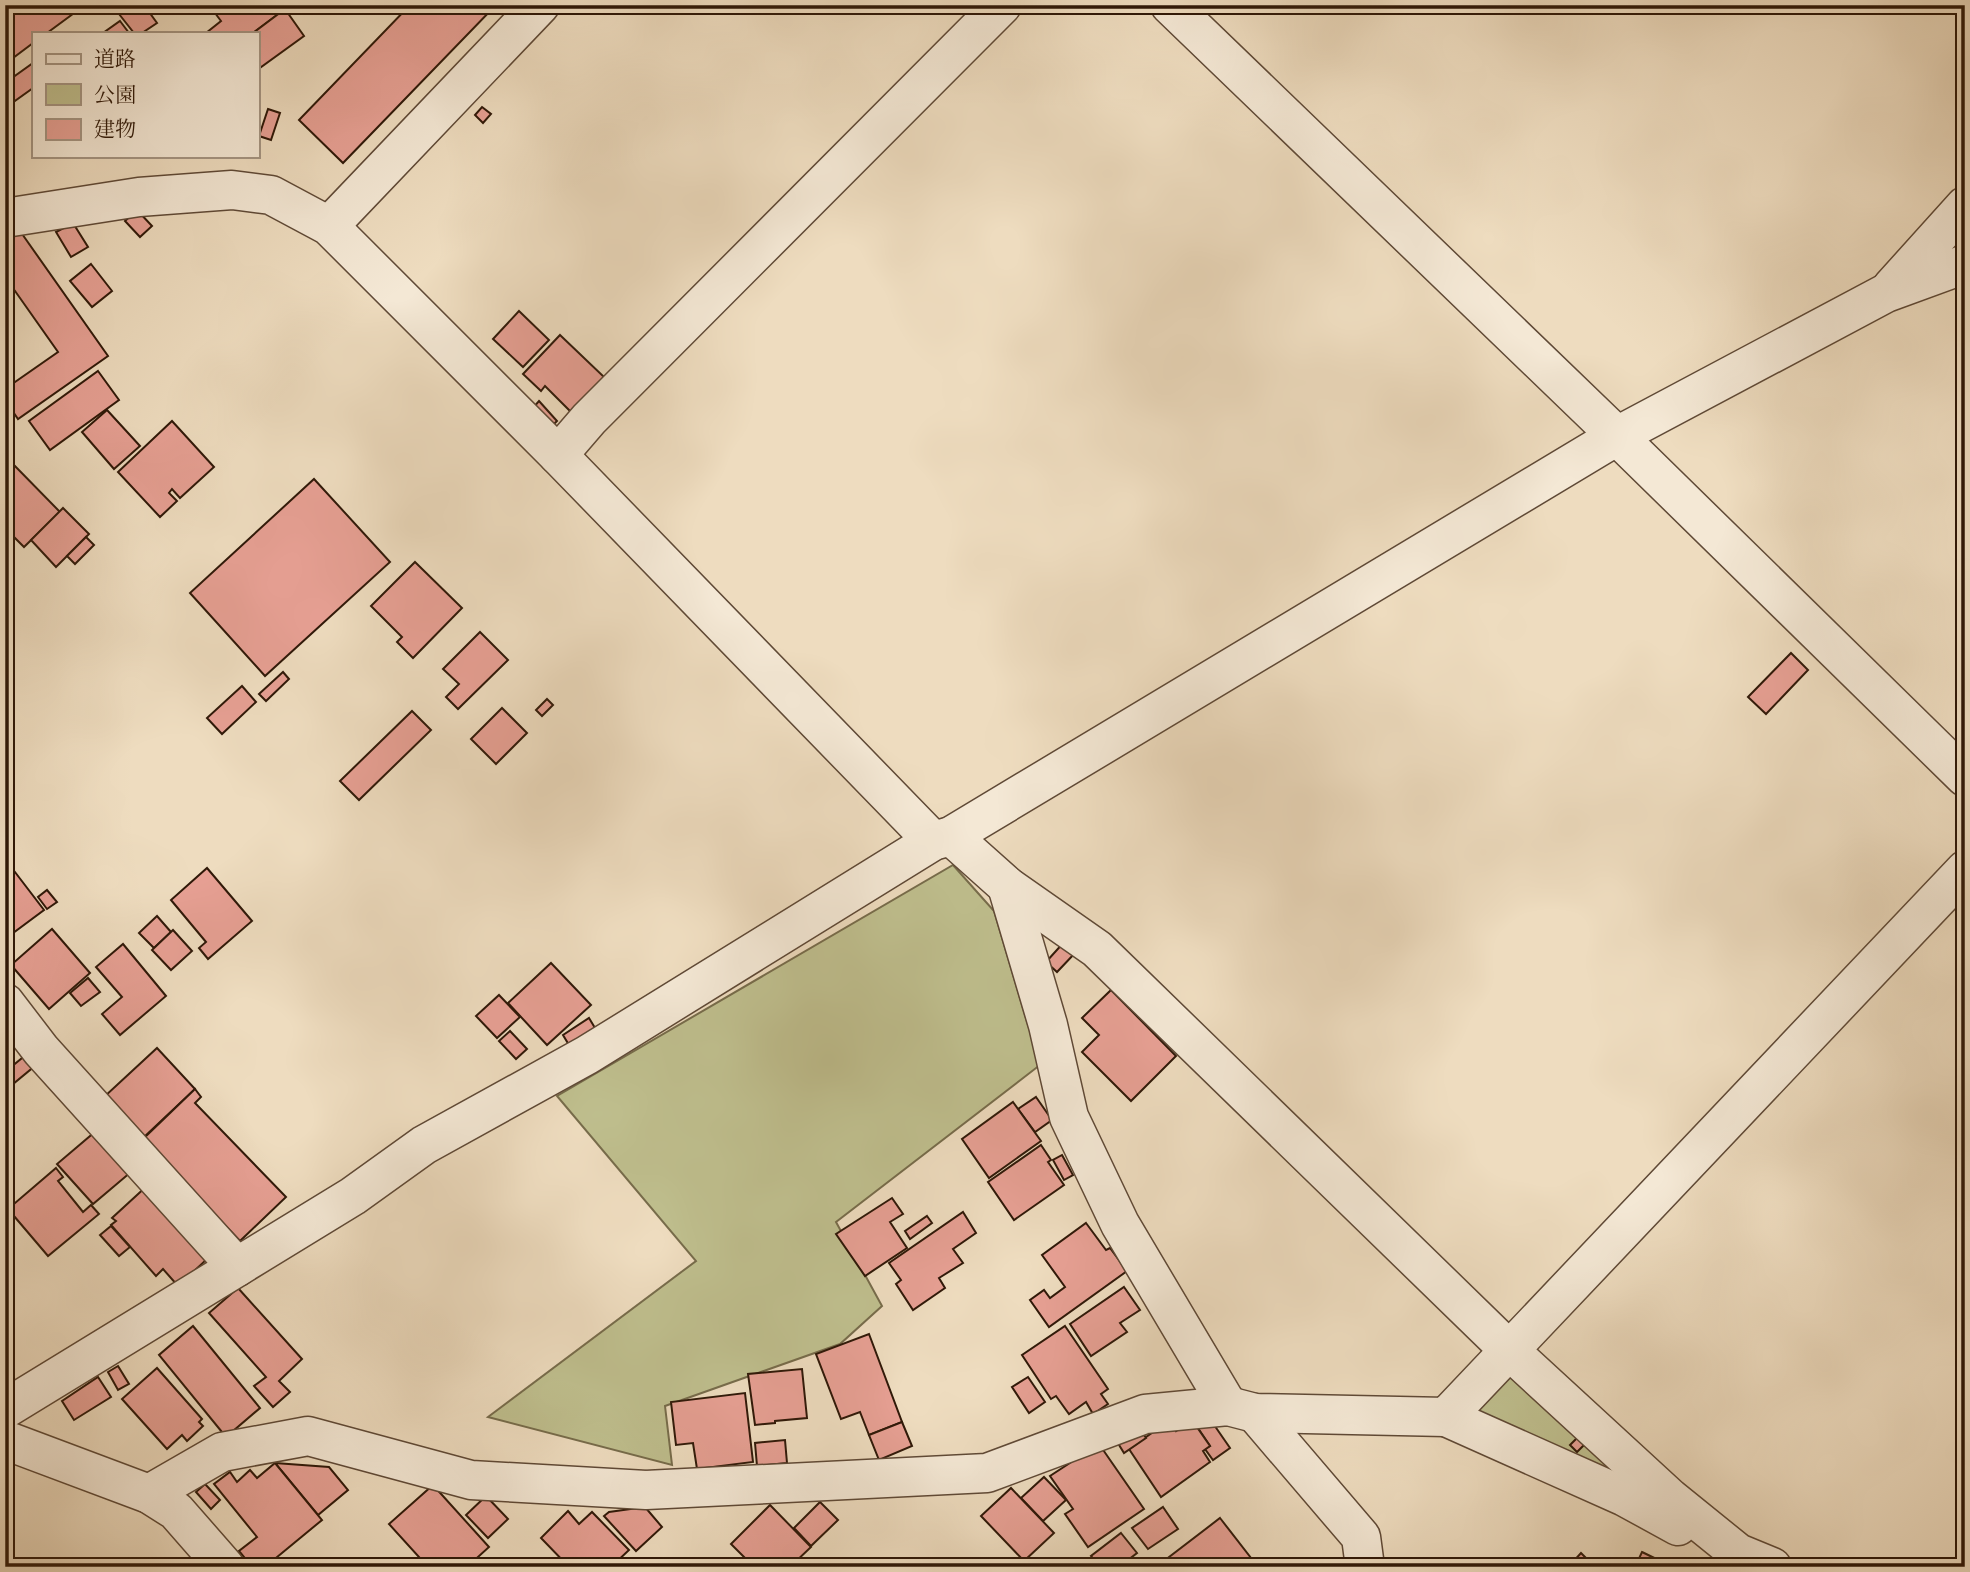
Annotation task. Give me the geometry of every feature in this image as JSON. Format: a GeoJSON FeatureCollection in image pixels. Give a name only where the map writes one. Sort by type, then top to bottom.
{"type":"FeatureCollection","features":[{"type":"Feature","properties":{"kind":"street"},"geometry":{"type":"LineString","coordinates":[[329,226],[540,5]]}},
{"type":"Feature","properties":{"kind":"street"},"geometry":{"type":"LineString","coordinates":[[558,455],[589,419],[1002,5]]}},
{"type":"Feature","properties":{"kind":"street"},"geometry":{"type":"LineString","coordinates":[[1170,5],[1617,436],[1965,777]]}},
{"type":"Feature","properties":{"kind":"street"},"geometry":{"type":"LineString","coordinates":[[5,218],[139,197],[232,190],[271,195],[329,226],[942,839],[1097,949],[1510,1351],[1670,1498],[1755,1560]]}},
{"type":"Feature","properties":{"kind":"street"},"geometry":{"type":"LineString","coordinates":[[1886,293],[1965,206]]}},
{"type":"Feature","properties":{"kind":"street"},"geometry":{"type":"LineString","coordinates":[[5,1409],[353,1196],[424,1145],[587,1055],[942,839],[1617,436],[1886,293],[1965,264]]}},
{"type":"Feature","properties":{"kind":"street"},"geometry":{"type":"LineString","coordinates":[[1446,1417],[1965,870]]}},
{"type":"Feature","properties":{"kind":"street"},"geometry":{"type":"LineString","coordinates":[[1007,886],[1048,1025],[1069,1117],[1120,1224],[1241,1410],[1360,1537],[1365,1567]]}},
{"type":"Feature","properties":{"kind":"street"},"geometry":{"type":"LineString","coordinates":[[5,1003],[41,1050],[237,1267]]}},
{"type":"Feature","properties":{"kind":"street"},"geometry":{"type":"LineString","coordinates":[[149,1494],[222,1452],[308,1436],[471,1480],[646,1490],[987,1473],[1145,1414],[1241,1410],[1446,1417],[1625,1497],[1717,1548],[1755,1560]]}},
{"type":"Feature","properties":{"kind":"street"},"geometry":{"type":"LineString","coordinates":[[5,1440],[149,1494],[176,1511],[225,1567]]}},
{"type":"Feature","properties":{"kind":"green space"},"geometry":{"type":"Polygon","coordinates":[[[953,865],[994,911],[1040,1065],[836,1222],[882,1306],[840,1344],[665,1406],[672,1465],[488,1417],[696,1261],[557,1096],[953,865]]]}},
{"type":"Feature","properties":{"kind":"green space"},"geometry":{"type":"Polygon","coordinates":[[[1506,1369],[1615,1472],[1458,1416],[1506,1369]]]}},
{"type":"Feature","properties":{"kind":"building"},"geometry":{"type":"Polygon","coordinates":[[[5,5],[85,5],[48,32],[32,32],[32,44],[5,64],[5,5]]]}},
{"type":"Feature","properties":{"kind":"building"},"geometry":{"type":"Polygon","coordinates":[[[130,5],[144,5],[157,23],[144,32],[133,32],[119,14],[130,5]]]}},
{"type":"Feature","properties":{"kind":"building"},"geometry":{"type":"Polygon","coordinates":[[[209,5],[289,5],[254,32],[207,32],[221,21],[209,5]]]}},
{"type":"Feature","properties":{"kind":"building"},"geometry":{"type":"Polygon","coordinates":[[[410,5],[496,5],[343,163],[299,120],[410,5]]]}},
{"type":"Feature","properties":{"kind":"building"},"geometry":{"type":"Polygon","coordinates":[[[285,9],[304,36],[259,69],[259,32],[254,32],[285,9]]]}},
{"type":"Feature","properties":{"kind":"building"},"geometry":{"type":"Polygon","coordinates":[[[120,21],[128,32],[104,32],[120,21]]]}},
{"type":"Feature","properties":{"kind":"building"},"geometry":{"type":"Polygon","coordinates":[[[32,64],[32,89],[5,108],[5,83],[32,64]]]}},
{"type":"Feature","properties":{"kind":"building"},"geometry":{"type":"Polygon","coordinates":[[[482,107],[491,114],[483,123],[475,115],[482,107]]]}},
{"type":"Feature","properties":{"kind":"building"},"geometry":{"type":"Polygon","coordinates":[[[268,109],[280,113],[271,140],[259,136],[268,109]]]}},
{"type":"Feature","properties":{"kind":"building"},"geometry":{"type":"Polygon","coordinates":[[[137,210],[152,226],[140,237],[125,221],[137,210]]]}},
{"type":"Feature","properties":{"kind":"building"},"geometry":{"type":"Polygon","coordinates":[[[73,223],[88,247],[71,257],[56,232],[73,223]]]}},
{"type":"Feature","properties":{"kind":"building"},"geometry":{"type":"Polygon","coordinates":[[[20,231],[108,356],[18,419],[5,400],[5,389],[58,352],[8,281],[5,283],[5,241],[20,231]]]}},
{"type":"Feature","properties":{"kind":"building"},"geometry":{"type":"Polygon","coordinates":[[[91,264],[112,291],[92,307],[70,281],[91,264]]]}},
{"type":"Feature","properties":{"kind":"building"},"geometry":{"type":"Polygon","coordinates":[[[519,311],[549,340],[523,367],[493,339],[519,311]]]}},
{"type":"Feature","properties":{"kind":"building"},"geometry":{"type":"Polygon","coordinates":[[[560,335],[604,377],[571,412],[545,386],[541,391],[523,374],[560,335]]]}},
{"type":"Feature","properties":{"kind":"building"},"geometry":{"type":"Polygon","coordinates":[[[98,371],[119,400],[50,450],[29,421],[98,371]]]}},
{"type":"Feature","properties":{"kind":"building"},"geometry":{"type":"Polygon","coordinates":[[[539,401],[557,421],[551,427],[532,409],[539,401]]]}},
{"type":"Feature","properties":{"kind":"building"},"geometry":{"type":"Polygon","coordinates":[[[107,410],[140,446],[114,469],[82,432],[107,410]]]}},
{"type":"Feature","properties":{"kind":"building"},"geometry":{"type":"Polygon","coordinates":[[[172,421],[214,467],[180,498],[172,489],[169,493],[177,501],[160,517],[118,472],[172,421]]]}},
{"type":"Feature","properties":{"kind":"building"},"geometry":{"type":"Polygon","coordinates":[[[11,462],[60,512],[24,547],[5,528],[5,469],[11,462]]]}},
{"type":"Feature","properties":{"kind":"building"},"geometry":{"type":"Polygon","coordinates":[[[314,479],[390,562],[265,676],[190,593],[314,479]]]}},
{"type":"Feature","properties":{"kind":"building"},"geometry":{"type":"Polygon","coordinates":[[[63,508],[89,534],[56,567],[31,540],[63,508]]]}},
{"type":"Feature","properties":{"kind":"building"},"geometry":{"type":"Polygon","coordinates":[[[86,537],[94,545],[75,564],[67,556],[86,537]]]}},
{"type":"Feature","properties":{"kind":"building"},"geometry":{"type":"Polygon","coordinates":[[[415,562],[462,608],[413,658],[397,642],[402,637],[371,606],[415,562]]]}},
{"type":"Feature","properties":{"kind":"building"},"geometry":{"type":"Polygon","coordinates":[[[480,632],[508,660],[458,709],[446,697],[459,684],[443,669],[480,632]]]}},
{"type":"Feature","properties":{"kind":"building"},"geometry":{"type":"Polygon","coordinates":[[[1791,653],[1808,670],[1766,714],[1748,697],[1791,653]]]}},
{"type":"Feature","properties":{"kind":"building"},"geometry":{"type":"Polygon","coordinates":[[[283,672],[289,679],[266,701],[259,694],[283,672]]]}},
{"type":"Feature","properties":{"kind":"building"},"geometry":{"type":"Polygon","coordinates":[[[242,686],[256,702],[222,734],[207,718],[242,686]]]}},
{"type":"Feature","properties":{"kind":"building"},"geometry":{"type":"Polygon","coordinates":[[[547,699],[553,705],[542,716],[536,710],[547,699]]]}},
{"type":"Feature","properties":{"kind":"building"},"geometry":{"type":"Polygon","coordinates":[[[502,708],[527,733],[496,764],[471,739],[502,708]]]}},
{"type":"Feature","properties":{"kind":"building"},"geometry":{"type":"Polygon","coordinates":[[[412,711],[431,730],[359,800],[340,781],[412,711]]]}},
{"type":"Feature","properties":{"kind":"building"},"geometry":{"type":"Polygon","coordinates":[[[5,859],[44,910],[5,939],[5,859]]]}},
{"type":"Feature","properties":{"kind":"building"},"geometry":{"type":"Polygon","coordinates":[[[207,868],[252,921],[208,959],[199,948],[206,942],[171,900],[207,868]]]}},
{"type":"Feature","properties":{"kind":"building"},"geometry":{"type":"Polygon","coordinates":[[[47,890],[57,902],[47,909],[38,897],[47,890]]]}},
{"type":"Feature","properties":{"kind":"building"},"geometry":{"type":"Polygon","coordinates":[[[157,916],[171,932],[154,948],[139,933],[157,916]]]}},
{"type":"Feature","properties":{"kind":"building"},"geometry":{"type":"Polygon","coordinates":[[[52,929],[90,973],[49,1009],[11,965],[52,929]]]}},
{"type":"Feature","properties":{"kind":"building"},"geometry":{"type":"Polygon","coordinates":[[[173,930],[192,951],[171,970],[152,950],[173,930]]]}},
{"type":"Feature","properties":{"kind":"building"},"geometry":{"type":"Polygon","coordinates":[[[1065,941],[1076,952],[1057,972],[1046,962],[1065,941]]]}},
{"type":"Feature","properties":{"kind":"building"},"geometry":{"type":"Polygon","coordinates":[[[123,944],[166,996],[120,1035],[102,1014],[122,997],[96,967],[123,944]]]}},
{"type":"Feature","properties":{"kind":"building"},"geometry":{"type":"Polygon","coordinates":[[[551,963],[591,1005],[547,1045],[508,1003],[551,963]]]}},
{"type":"Feature","properties":{"kind":"building"},"geometry":{"type":"Polygon","coordinates":[[[88,978],[100,992],[81,1006],[70,993],[88,978]]]}},
{"type":"Feature","properties":{"kind":"building"},"geometry":{"type":"Polygon","coordinates":[[[1111,990],[1176,1056],[1131,1101],[1082,1052],[1099,1035],[1082,1018],[1111,990]]]}},
{"type":"Feature","properties":{"kind":"building"},"geometry":{"type":"Polygon","coordinates":[[[499,995],[520,1017],[497,1038],[476,1016],[499,995]]]}},
{"type":"Feature","properties":{"kind":"building"},"geometry":{"type":"Polygon","coordinates":[[[589,1018],[595,1028],[569,1045],[563,1035],[589,1018]]]}},
{"type":"Feature","properties":{"kind":"building"},"geometry":{"type":"Polygon","coordinates":[[[510,1031],[527,1049],[516,1059],[499,1041],[510,1031]]]}},
{"type":"Feature","properties":{"kind":"building"},"geometry":{"type":"Polygon","coordinates":[[[157,1048],[195,1089],[142,1139],[104,1097],[157,1048]]]}},
{"type":"Feature","properties":{"kind":"building"},"geometry":{"type":"Polygon","coordinates":[[[27,1054],[36,1065],[13,1084],[5,1072],[27,1054]]]}},
{"type":"Feature","properties":{"kind":"building"},"geometry":{"type":"Polygon","coordinates":[[[195,1089],[201,1097],[195,1103],[286,1197],[240,1241],[143,1139],[195,1089]]]}},
{"type":"Feature","properties":{"kind":"building"},"geometry":{"type":"Polygon","coordinates":[[[1036,1097],[1052,1120],[1035,1132],[1018,1109],[1036,1097]]]}},
{"type":"Feature","properties":{"kind":"building"},"geometry":{"type":"Polygon","coordinates":[[[1013,1102],[1041,1141],[989,1178],[962,1139],[1013,1102]]]}},
{"type":"Feature","properties":{"kind":"building"},"geometry":{"type":"Polygon","coordinates":[[[96,1131],[131,1172],[93,1204],[57,1164],[96,1131]]]}},
{"type":"Feature","properties":{"kind":"building"},"geometry":{"type":"Polygon","coordinates":[[[1041,1145],[1051,1160],[1048,1162],[1064,1185],[1014,1220],[988,1182],[1041,1145]]]}},
{"type":"Feature","properties":{"kind":"building"},"geometry":{"type":"Polygon","coordinates":[[[1062,1155],[1073,1175],[1064,1180],[1053,1160],[1062,1155]]]}},
{"type":"Feature","properties":{"kind":"building"},"geometry":{"type":"Polygon","coordinates":[[[56,1168],[63,1177],[58,1181],[83,1212],[91,1205],[99,1214],[48,1256],[8,1209],[56,1168]]]}},
{"type":"Feature","properties":{"kind":"building"},"geometry":{"type":"Polygon","coordinates":[[[149,1184],[206,1260],[178,1286],[163,1269],[156,1276],[111,1225],[116,1221],[112,1218],[149,1184]]]}},
{"type":"Feature","properties":{"kind":"building"},"geometry":{"type":"Polygon","coordinates":[[[892,1198],[903,1214],[890,1222],[907,1248],[865,1276],[836,1234],[892,1198]]]}},
{"type":"Feature","properties":{"kind":"building"},"geometry":{"type":"Polygon","coordinates":[[[963,1212],[976,1233],[953,1249],[963,1263],[939,1278],[945,1288],[913,1310],[896,1284],[901,1280],[889,1263],[963,1212]]]}},
{"type":"Feature","properties":{"kind":"building"},"geometry":{"type":"Polygon","coordinates":[[[927,1216],[932,1223],[910,1239],[905,1231],[927,1216]]]}},
{"type":"Feature","properties":{"kind":"building"},"geometry":{"type":"Polygon","coordinates":[[[1086,1223],[1106,1250],[1110,1248],[1127,1271],[1049,1327],[1030,1300],[1044,1290],[1050,1298],[1065,1287],[1042,1255],[1086,1223]]]}},
{"type":"Feature","properties":{"kind":"building"},"geometry":{"type":"Polygon","coordinates":[[[111,1226],[130,1247],[119,1256],[100,1235],[111,1226]]]}},
{"type":"Feature","properties":{"kind":"building"},"geometry":{"type":"Polygon","coordinates":[[[1124,1287],[1140,1310],[1120,1323],[1127,1332],[1091,1356],[1070,1324],[1124,1287]]]}},
{"type":"Feature","properties":{"kind":"building"},"geometry":{"type":"Polygon","coordinates":[[[238,1288],[302,1359],[279,1381],[290,1392],[273,1407],[254,1386],[266,1377],[209,1313],[238,1288]]]}},
{"type":"Feature","properties":{"kind":"building"},"geometry":{"type":"Polygon","coordinates":[[[193,1326],[260,1408],[226,1437],[159,1355],[193,1326]]]}},
{"type":"Feature","properties":{"kind":"building"},"geometry":{"type":"Polygon","coordinates":[[[1065,1326],[1108,1389],[1101,1394],[1108,1404],[1093,1414],[1086,1402],[1069,1414],[1056,1396],[1051,1399],[1022,1355],[1065,1326]]]}},
{"type":"Feature","properties":{"kind":"building"},"geometry":{"type":"Polygon","coordinates":[[[869,1334],[902,1422],[869,1435],[860,1412],[841,1419],[816,1354],[869,1334]]]}},
{"type":"Feature","properties":{"kind":"building"},"geometry":{"type":"Polygon","coordinates":[[[118,1366],[129,1384],[118,1390],[108,1372],[118,1366]]]}},
{"type":"Feature","properties":{"kind":"building"},"geometry":{"type":"Polygon","coordinates":[[[157,1368],[202,1419],[199,1422],[203,1426],[187,1441],[182,1435],[167,1449],[122,1399],[157,1368]]]}},
{"type":"Feature","properties":{"kind":"building"},"geometry":{"type":"Polygon","coordinates":[[[802,1369],[807,1418],[755,1425],[748,1374],[802,1369]]]}},
{"type":"Feature","properties":{"kind":"building"},"geometry":{"type":"Polygon","coordinates":[[[98,1377],[111,1397],[74,1420],[62,1401],[98,1377]]]}},
{"type":"Feature","properties":{"kind":"building"},"geometry":{"type":"Polygon","coordinates":[[[1028,1377],[1045,1402],[1029,1413],[1012,1387],[1028,1377]]]}},
{"type":"Feature","properties":{"kind":"building"},"geometry":{"type":"Polygon","coordinates":[[[745,1393],[753,1462],[697,1469],[693,1443],[676,1445],[671,1402],[745,1393]]]}},
{"type":"Feature","properties":{"kind":"building"},"geometry":{"type":"Polygon","coordinates":[[[1210,1419],[1230,1448],[1213,1460],[1205,1449],[1210,1446],[1198,1428],[1210,1419]]]}},
{"type":"Feature","properties":{"kind":"building"},"geometry":{"type":"Polygon","coordinates":[[[1192,1420],[1210,1446],[1203,1451],[1210,1462],[1161,1497],[1129,1449],[1169,1421],[1176,1431],[1192,1420]]]}},
{"type":"Feature","properties":{"kind":"building"},"geometry":{"type":"Polygon","coordinates":[[[902,1422],[912,1446],[879,1460],[869,1435],[902,1422]]]}},
{"type":"Feature","properties":{"kind":"building"},"geometry":{"type":"Polygon","coordinates":[[[1138,1426],[1146,1438],[1124,1453],[1116,1440],[1138,1426]]]}},
{"type":"Feature","properties":{"kind":"building"},"geometry":{"type":"Polygon","coordinates":[[[1578,1437],[1585,1444],[1577,1452],[1570,1445],[1578,1437]]]}},
{"type":"Feature","properties":{"kind":"building"},"geometry":{"type":"Polygon","coordinates":[[[785,1440],[787,1463],[757,1466],[755,1443],[785,1440]]]}},
{"type":"Feature","properties":{"kind":"building"},"geometry":{"type":"Polygon","coordinates":[[[1099,1444],[1144,1509],[1088,1547],[1065,1514],[1073,1509],[1050,1476],[1099,1444]]]}},
{"type":"Feature","properties":{"kind":"building"},"geometry":{"type":"Polygon","coordinates":[[[275,1463],[329,1467],[348,1490],[318,1515],[275,1463]]]}},
{"type":"Feature","properties":{"kind":"building"},"geometry":{"type":"Polygon","coordinates":[[[275,1463],[322,1520],[265,1567],[252,1567],[239,1551],[257,1537],[214,1484],[230,1472],[237,1482],[250,1470],[257,1478],[275,1463]]]}},
{"type":"Feature","properties":{"kind":"building"},"geometry":{"type":"Polygon","coordinates":[[[1044,1477],[1066,1500],[1043,1521],[1021,1498],[1044,1477]]]}},
{"type":"Feature","properties":{"kind":"building"},"geometry":{"type":"Polygon","coordinates":[[[205,1484],[220,1500],[211,1509],[196,1492],[205,1484]]]}},
{"type":"Feature","properties":{"kind":"building"},"geometry":{"type":"Polygon","coordinates":[[[433,1485],[489,1547],[467,1567],[428,1567],[389,1524],[433,1485]]]}},
{"type":"Feature","properties":{"kind":"building"},"geometry":{"type":"Polygon","coordinates":[[[1011,1488],[1054,1533],[1024,1561],[981,1516],[1011,1488]]]}},
{"type":"Feature","properties":{"kind":"building"},"geometry":{"type":"Polygon","coordinates":[[[486,1496],[508,1519],[488,1538],[466,1515],[486,1496]]]}},
{"type":"Feature","properties":{"kind":"building"},"geometry":{"type":"Polygon","coordinates":[[[820,1502],[838,1520],[811,1546],[794,1528],[820,1502]]]}},
{"type":"Feature","properties":{"kind":"building"},"geometry":{"type":"Polygon","coordinates":[[[770,1505],[811,1547],[790,1567],[754,1567],[731,1544],[770,1505]]]}},
{"type":"Feature","properties":{"kind":"building"},"geometry":{"type":"Polygon","coordinates":[[[645,1507],[662,1527],[636,1551],[604,1516],[609,1512],[645,1507]]]}},
{"type":"Feature","properties":{"kind":"building"},"geometry":{"type":"Polygon","coordinates":[[[1163,1507],[1178,1529],[1148,1549],[1132,1528],[1163,1507]]]}},
{"type":"Feature","properties":{"kind":"building"},"geometry":{"type":"Polygon","coordinates":[[[568,1511],[579,1524],[592,1512],[629,1550],[611,1567],[569,1567],[541,1538],[568,1511]]]}},
{"type":"Feature","properties":{"kind":"building"},"geometry":{"type":"Polygon","coordinates":[[[1220,1518],[1258,1567],[1162,1567],[1160,1564],[1220,1518]]]}},
{"type":"Feature","properties":{"kind":"building"},"geometry":{"type":"Polygon","coordinates":[[[1121,1533],[1137,1553],[1119,1567],[1100,1567],[1091,1556],[1121,1533]]]}},
{"type":"Feature","properties":{"kind":"building"},"geometry":{"type":"Polygon","coordinates":[[[1642,1552],[1673,1567],[1635,1567],[1642,1552]]]}},
{"type":"Feature","properties":{"kind":"building"},"geometry":{"type":"Polygon","coordinates":[[[1581,1553],[1595,1567],[1577,1567],[1572,1563],[1581,1553]]]}}]}
